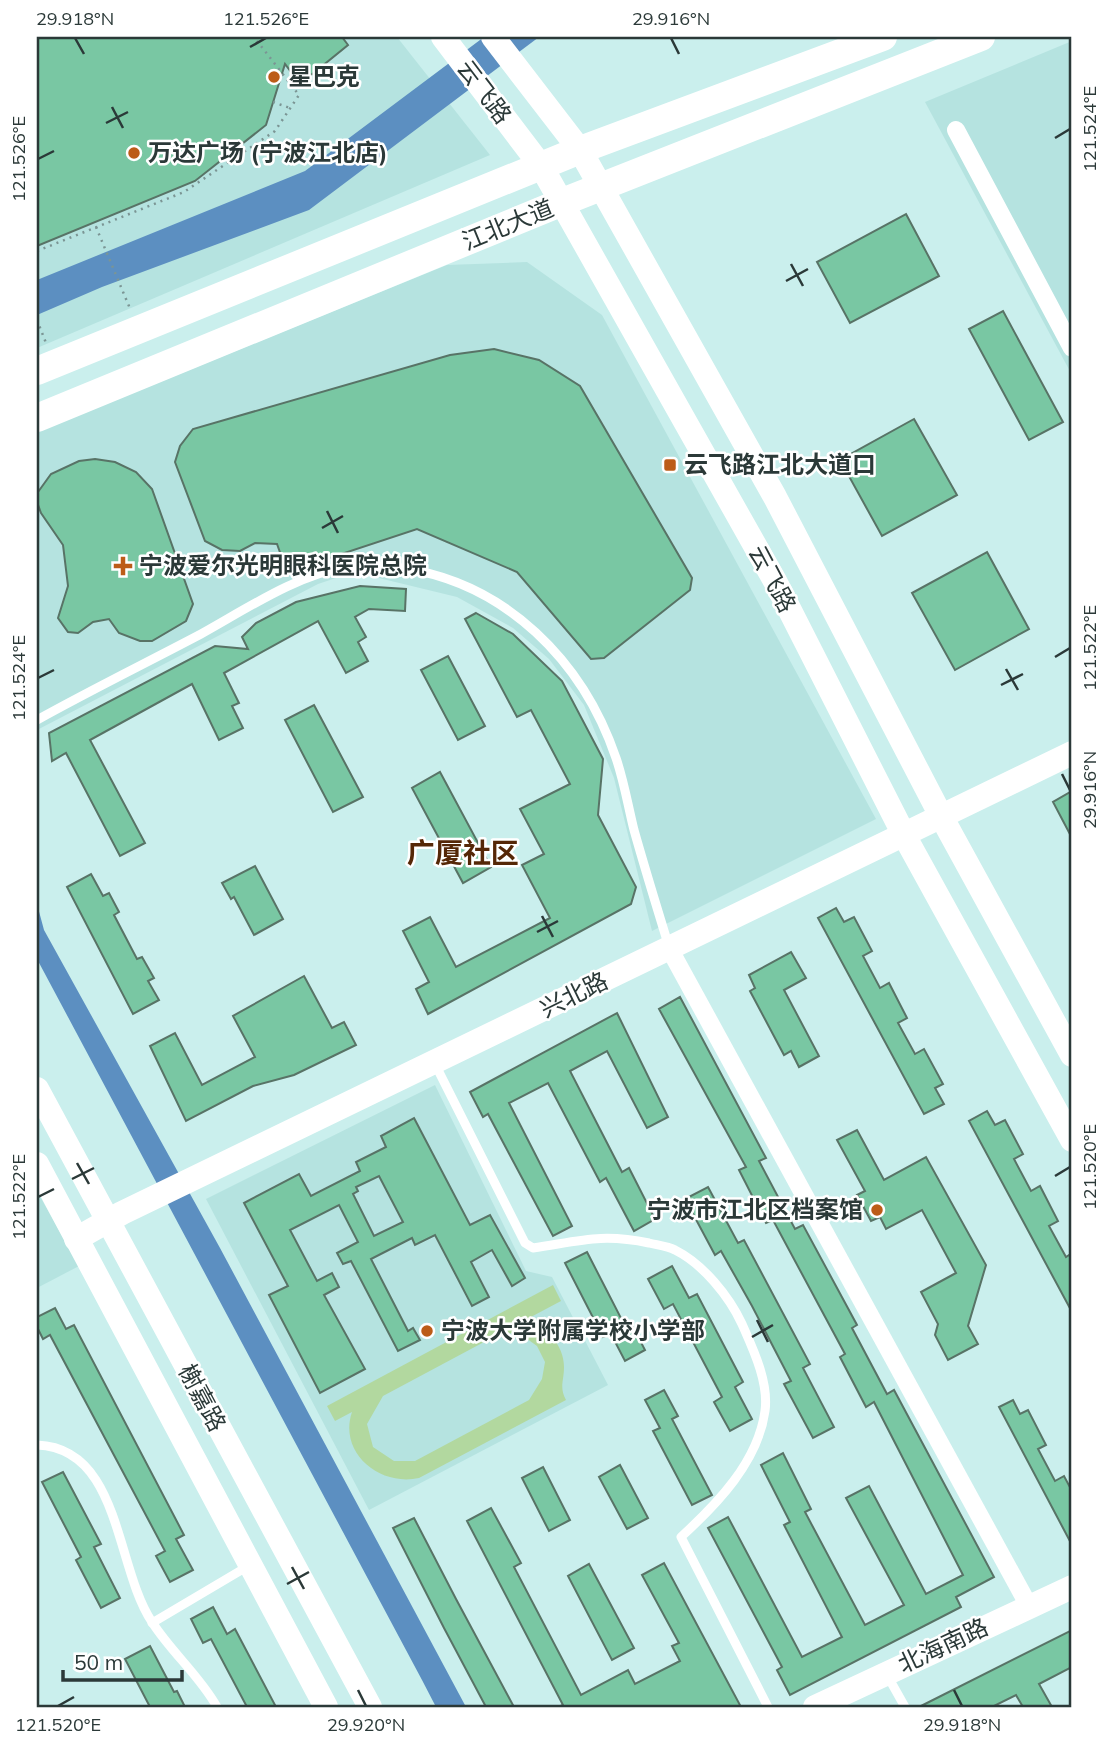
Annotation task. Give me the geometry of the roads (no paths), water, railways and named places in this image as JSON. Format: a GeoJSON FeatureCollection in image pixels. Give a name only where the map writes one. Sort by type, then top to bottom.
{"type":"FeatureCollection","features":[{"type":"Feature","properties":{"kind":"main road","name":"云飞路"},"geometry":{"type":"LineString","coordinates":[[443,37],[541,166],[775,581],[904,835],[1072,1140]]}},
{"type":"Feature","properties":{"kind":"main road","name":"云飞路"},"geometry":{"type":"LineString","coordinates":[[493,37],[580,150],[775,497],[941,816],[1072,1055]]}},
{"type":"Feature","properties":{"kind":"main road","name":"江北大道"},"geometry":{"type":"LineString","coordinates":[[42,362],[580,150],[883,37]]}},
{"type":"Feature","properties":{"kind":"main road","name":"江北大道"},"geometry":{"type":"LineString","coordinates":[[37,418],[560,203],[981,37]]}},
{"type":"Feature","properties":{"kind":"main road","name":"兴北路"},"geometry":{"type":"LineString","coordinates":[[76,1238],[1072,753]]}},
{"type":"Feature","properties":{"kind":"main road","name":"榭嘉路"},"geometry":{"type":"LineString","coordinates":[[37,1089],[115,1217],[370,1707]]}},
{"type":"Feature","properties":{"kind":"main road","name":"榭嘉路"},"geometry":{"type":"LineString","coordinates":[[37,1164],[326,1707]]}},
{"type":"Feature","properties":{"kind":"main road","name":"北海南路"},"geometry":{"type":"LineString","coordinates":[[815,1707],[1072,1587]]}},
{"type":"Feature","properties":{"kind":"street"},"geometry":{"type":"LineString","coordinates":[[956,130],[1072,348]]}},
{"type":"Feature","properties":{"kind":"street"},"geometry":{"type":"LineString","coordinates":[[669,948],[1029,1606]]}},
{"type":"Feature","properties":{"kind":"lane"},"geometry":{"type":"LineString","coordinates":[[37,720],[265,598],[315,576],[351,566],[394,567],[425,571],[452,580],[505,605],[528,624],[558,655],[588,700],[616,758],[669,948]]}},
{"type":"Feature","properties":{"kind":"lane"},"geometry":{"type":"LineString","coordinates":[[434,1062],[525,1243],[533,1248],[597,1236],[626,1238],[674,1249],[702,1270],[734,1307],[757,1357],[766,1409],[759,1434],[737,1478],[707,1513],[681,1537],[768,1707]]}},
{"type":"Feature","properties":{"kind":"lane"},"geometry":{"type":"LineString","coordinates":[[37,1445],[47,1446],[76,1458],[93,1473],[110,1504],[138,1598],[152,1623],[217,1707]]}},
{"type":"Feature","properties":{"kind":"lane"},"geometry":{"type":"LineString","coordinates":[[152,1623],[250,1565]]}},
{"type":"Feature","properties":{"kind":"lane"},"geometry":{"type":"LineString","coordinates":[[886,1673],[905,1707]]}},
{"type":"Feature","properties":{"kind":"water"},"geometry":{"type":"Polygon","coordinates":[[[484,37],[539,37],[309,210],[102,287],[37,315],[37,280],[305,171],[484,37]]]}},
{"type":"Feature","properties":{"kind":"water"},"geometry":{"type":"Polygon","coordinates":[[[37,904],[44,930],[220,1248],[466,1707],[436,1707],[37,959],[37,904]]]}},
{"type":"Feature","properties":{"kind":"place","name":"星巴克"},"geometry":{"type":"Point","coordinates":[274,77]}},
{"type":"Feature","properties":{"kind":"place","name":"万达广场 (宁波江北店)"},"geometry":{"type":"Point","coordinates":[134,153]}},
{"type":"Feature","properties":{"kind":"place","name":"云飞路江北大道口"},"geometry":{"type":"Point","coordinates":[670,465]}},
{"type":"Feature","properties":{"kind":"place","name":"宁波爱尔光明眼科医院总院"},"geometry":{"type":"Point","coordinates":[123,566]}},
{"type":"Feature","properties":{"kind":"place","name":"宁波市江北区档案馆"},"geometry":{"type":"Point","coordinates":[877,1210]}},
{"type":"Feature","properties":{"kind":"place","name":"宁波大学附属学校小学部"},"geometry":{"type":"Point","coordinates":[427,1331]}},
{"type":"Feature","properties":{"kind":"district","name":"广厦社区"},"geometry":{"type":"Point","coordinates":[463,853]}}]}
